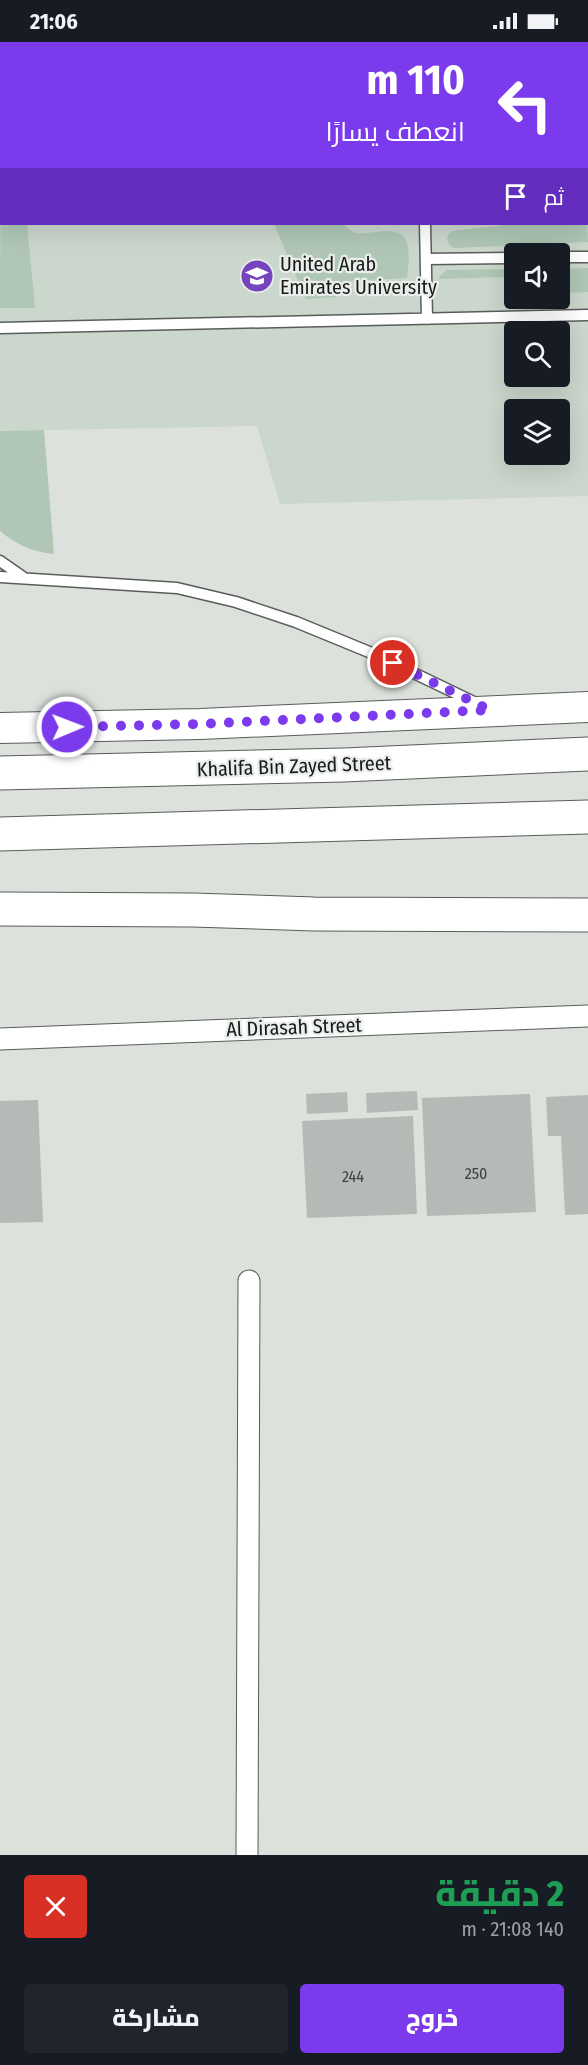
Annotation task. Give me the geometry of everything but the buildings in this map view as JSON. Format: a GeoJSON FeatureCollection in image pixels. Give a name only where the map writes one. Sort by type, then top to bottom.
{"type":"FeatureCollection","features":[{"type":"Feature","properties":{"kind":"highway","name":"Khalifa Bin Zayed Street"},"geometry":{"type":"LineString","coordinates":[[0,773],[344,765],[588,754]]}},
{"type":"Feature","properties":{"kind":"highway"},"geometry":{"type":"LineString","coordinates":[[0,834],[588,817]]}},
{"type":"Feature","properties":{"kind":"highway"},"geometry":{"type":"LineString","coordinates":[[0,909],[588,915]]}},
{"type":"Feature","properties":{"kind":"street"},"geometry":{"type":"LineString","coordinates":[[0,728],[200,724],[588,707]]}},
{"type":"Feature","properties":{"kind":"street","name":"Al Dirasah Street"},"geometry":{"type":"LineString","coordinates":[[0,1039],[588,1016]]}},
{"type":"Feature","properties":{"kind":"street"},"geometry":{"type":"LineString","coordinates":[[247,1855],[249,1281]]}},
{"type":"Feature","properties":{"kind":"lane"},"geometry":{"type":"LineString","coordinates":[[425,225],[427,319]]}},
{"type":"Feature","properties":{"kind":"lane"},"geometry":{"type":"LineString","coordinates":[[570,257],[588,257]]}},
{"type":"Feature","properties":{"kind":"lane"},"geometry":{"type":"LineString","coordinates":[[426,259],[504,258]]}},
{"type":"Feature","properties":{"kind":"lane"},"geometry":{"type":"LineString","coordinates":[[0,327],[588,315]]}},
{"type":"Feature","properties":{"kind":"lane"},"geometry":{"type":"LineString","coordinates":[[0,561],[23,578]]}},
{"type":"Feature","properties":{"kind":"lane"},"geometry":{"type":"LineString","coordinates":[[0,577],[177,588],[236,602],[296,622],[374,654],[490,710]]}},
{"type":"Feature","properties":{"kind":"shaded area","name":"United Arab Emirates University"},"geometry":{"type":"Polygon","coordinates":[[[0,225],[588,225],[588,496],[280,504],[257,426],[0,431],[0,225]]]}},
{"type":"Feature","properties":{"kind":"green space"},"geometry":{"type":"Polygon","coordinates":[[[0,225],[27,225],[35,308],[0,308],[0,225]]]}},
{"type":"Feature","properties":{"kind":"green space"},"geometry":{"type":"Polygon","coordinates":[[[274,225],[343,225],[355,233],[394,232],[405,239],[409,253],[407,278],[348,281],[340,287],[337,297],[306,299],[274,225]]]}},
{"type":"Feature","properties":{"kind":"green space"},"geometry":{"type":"Polygon","coordinates":[[[501,225],[587,225],[588,242],[504,243],[504,246],[455,248],[451,247],[447,240],[452,231],[501,225]]]}},
{"type":"Feature","properties":{"kind":"green space"},"geometry":{"type":"Polygon","coordinates":[[[588,268],[588,292],[570,293],[570,269],[588,268]]]}},
{"type":"Feature","properties":{"kind":"green space"},"geometry":{"type":"Polygon","coordinates":[[[504,269],[504,278],[438,279],[446,270],[504,269]]]}},
{"type":"Feature","properties":{"kind":"green space"},"geometry":{"type":"Polygon","coordinates":[[[44,430],[54,554],[26,547],[0,531],[0,431],[44,430]]]}},
{"type":"Feature","properties":{"kind":"place","name":"United Arab Emirates University"},"geometry":{"type":"Point","coordinates":[257,276]}},
{"type":"Feature","properties":{"kind":"route"},"geometry":{"type":"LineString","coordinates":[[67,727],[200,724],[490,710],[393,663]]}}]}
